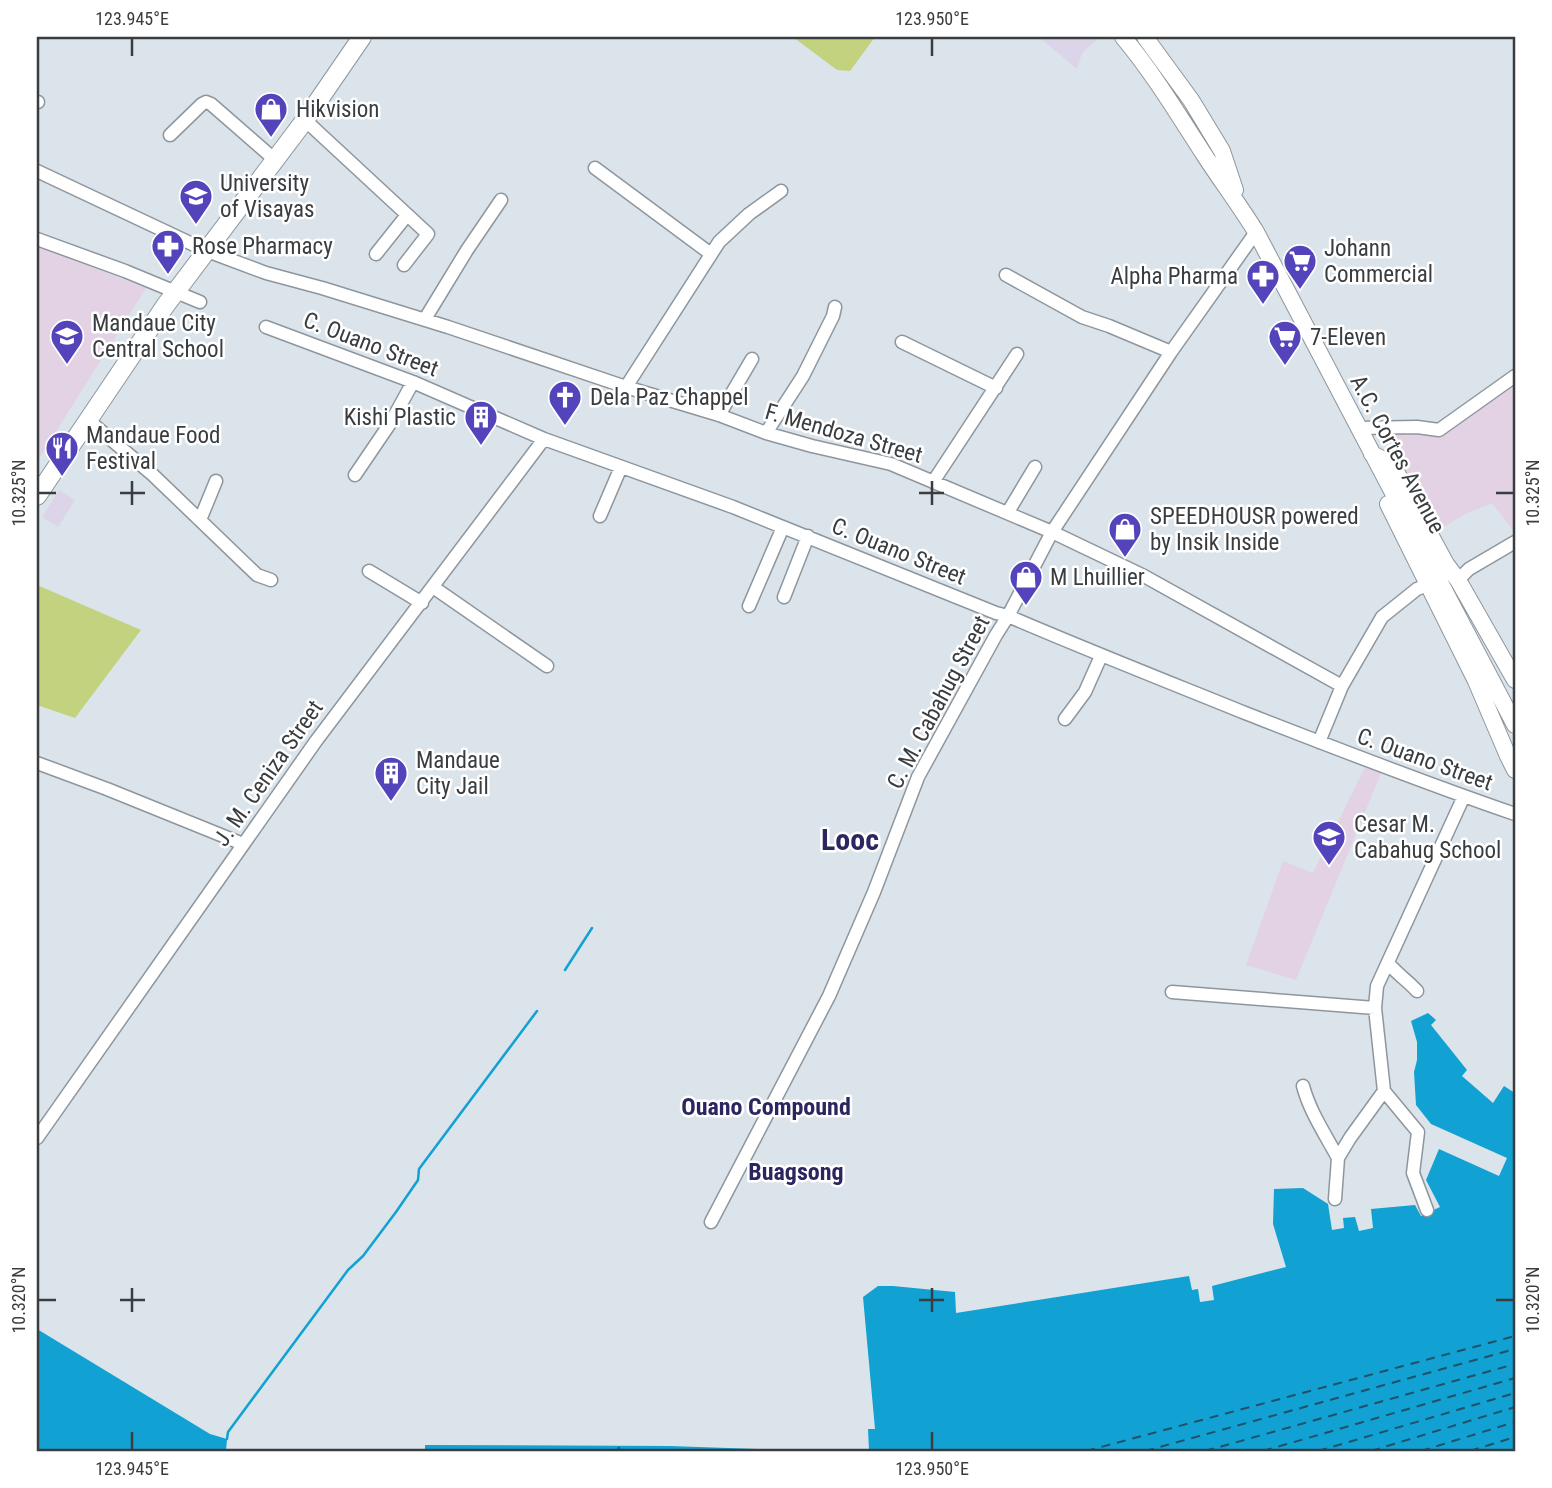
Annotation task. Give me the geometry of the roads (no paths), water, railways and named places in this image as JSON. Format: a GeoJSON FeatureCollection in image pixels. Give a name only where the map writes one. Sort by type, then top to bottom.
{"type":"FeatureCollection","features":[{"type":"Feature","properties":{"kind":"highway"},"geometry":{"type":"LineString","coordinates":[[37,496],[176,292],[305,120],[362,37]]}},
{"type":"Feature","properties":{"kind":"main road","name":"A.C. Cortes Avenue"},"geometry":{"type":"LineString","coordinates":[[1123,37],[1143,62],[1256,232],[1515,725]]}},
{"type":"Feature","properties":{"kind":"main road","name":"A.C. Cortes Avenue"},"geometry":{"type":"LineString","coordinates":[[1145,37],[1191,100],[1222,151],[1241,206]]}},
{"type":"Feature","properties":{"kind":"main road"},"geometry":{"type":"LineString","coordinates":[[1273,264],[1269,278],[1348,424],[1476,681],[1515,770]]}},
{"type":"Feature","properties":{"kind":"main road"},"geometry":{"type":"LineString","coordinates":[[1372,454],[1392,464],[1446,565],[1464,574],[1515,680]]}},
{"type":"Feature","properties":{"kind":"street"},"geometry":{"type":"LineString","coordinates":[[170,135],[206,102],[274,159]]}},
{"type":"Feature","properties":{"kind":"street"},"geometry":{"type":"LineString","coordinates":[[305,120],[428,234],[404,265]]}},
{"type":"Feature","properties":{"kind":"street"},"geometry":{"type":"LineString","coordinates":[[595,168],[714,250]]}},
{"type":"Feature","properties":{"kind":"street","name":"F. Mendoza Street"},"geometry":{"type":"LineString","coordinates":[[37,171],[207,251],[267,273],[425,319],[626,387],[719,415],[766,433],[891,464],[1008,512],[1144,576],[1342,686]]}},
{"type":"Feature","properties":{"kind":"street"},"geometry":{"type":"LineString","coordinates":[[626,387],[714,250],[748,214],[781,191]]}},
{"type":"Feature","properties":{"kind":"street"},"geometry":{"type":"LineString","coordinates":[[425,319],[501,201]]}},
{"type":"Feature","properties":{"kind":"street"},"geometry":{"type":"LineString","coordinates":[[376,254],[407,215]]}},
{"type":"Feature","properties":{"kind":"street","name":"C. M. Cabahug Street"},"geometry":{"type":"LineString","coordinates":[[711,1222],[829,996],[874,892],[918,777],[1052,532],[1171,352],[1256,232]]}},
{"type":"Feature","properties":{"kind":"street"},"geometry":{"type":"LineString","coordinates":[[37,239],[200,302]]}},
{"type":"Feature","properties":{"kind":"street"},"geometry":{"type":"LineString","coordinates":[[1006,275],[1082,317],[1171,352]]}},
{"type":"Feature","properties":{"kind":"street"},"geometry":{"type":"LineString","coordinates":[[766,433],[803,376],[835,307]]}},
{"type":"Feature","properties":{"kind":"street","name":"C. Ouano Street"},"geometry":{"type":"LineString","coordinates":[[266,327],[413,382],[544,439],[808,536],[1101,656],[1515,814]]}},
{"type":"Feature","properties":{"kind":"street"},"geometry":{"type":"LineString","coordinates":[[902,342],[996,388]]}},
{"type":"Feature","properties":{"kind":"street"},"geometry":{"type":"LineString","coordinates":[[933,482],[1017,354]]}},
{"type":"Feature","properties":{"kind":"street"},"geometry":{"type":"LineString","coordinates":[[719,415],[752,359]]}},
{"type":"Feature","properties":{"kind":"street"},"geometry":{"type":"LineString","coordinates":[[1357,428],[1417,427],[1439,430],[1515,376]]}},
{"type":"Feature","properties":{"kind":"street"},"geometry":{"type":"LineString","coordinates":[[355,475],[413,382]]}},
{"type":"Feature","properties":{"kind":"street"},"geometry":{"type":"LineString","coordinates":[[88,420],[153,475],[257,575],[271,580]]}},
{"type":"Feature","properties":{"kind":"street","name":"J. M. Ceniza Street"},"geometry":{"type":"LineString","coordinates":[[37,1138],[344,703],[544,439]]}},
{"type":"Feature","properties":{"kind":"street"},"geometry":{"type":"LineString","coordinates":[[600,516],[621,467]]}},
{"type":"Feature","properties":{"kind":"street"},"geometry":{"type":"LineString","coordinates":[[1008,512],[1035,467]]}},
{"type":"Feature","properties":{"kind":"street"},"geometry":{"type":"LineString","coordinates":[[200,520],[216,481]]}},
{"type":"Feature","properties":{"kind":"street"},"geometry":{"type":"LineString","coordinates":[[749,606],[783,527]]}},
{"type":"Feature","properties":{"kind":"street"},"geometry":{"type":"LineString","coordinates":[[784,597],[808,536]]}},
{"type":"Feature","properties":{"kind":"street"},"geometry":{"type":"LineString","coordinates":[[1464,574],[1515,542]]}},
{"type":"Feature","properties":{"kind":"street"},"geometry":{"type":"LineString","coordinates":[[369,571],[422,603]]}},
{"type":"Feature","properties":{"kind":"street"},"geometry":{"type":"LineString","coordinates":[[1319,741],[1342,686],[1382,617],[1417,589],[1428,585]]}},
{"type":"Feature","properties":{"kind":"street"},"geometry":{"type":"LineString","coordinates":[[433,587],[547,666]]}},
{"type":"Feature","properties":{"kind":"street"},"geometry":{"type":"LineString","coordinates":[[1065,719],[1085,692],[1101,656]]}},
{"type":"Feature","properties":{"kind":"street"},"geometry":{"type":"LineString","coordinates":[[37,763],[243,844]]}},
{"type":"Feature","properties":{"kind":"street"},"geometry":{"type":"LineString","coordinates":[[1427,1210],[1413,1173],[1418,1132],[1384,1091],[1375,1008],[1380,977],[1464,796]]}},
{"type":"Feature","properties":{"kind":"street"},"geometry":{"type":"LineString","coordinates":[[1388,963],[1417,991]]}},
{"type":"Feature","properties":{"kind":"street"},"geometry":{"type":"LineString","coordinates":[[1172,992],[1375,1008]]}},
{"type":"Feature","properties":{"kind":"street"},"geometry":{"type":"LineString","coordinates":[[1303,1086],[1315,1118],[1338,1157]]}},
{"type":"Feature","properties":{"kind":"street"},"geometry":{"type":"LineString","coordinates":[[1335,1199],[1338,1157],[1384,1091]]}},
{"type":"Feature","properties":{"kind":"water"},"geometry":{"type":"Polygon","coordinates":[[[1428,1013],[1436,1020],[1431,1025],[1467,1070],[1462,1076],[1493,1103],[1504,1086],[1515,1093],[1515,1451],[869,1451],[868,1429],[875,1429],[863,1297],[878,1286],[955,1292],[956,1313],[1189,1276],[1192,1290],[1198,1289],[1200,1302],[1214,1300],[1212,1286],[1286,1267],[1273,1224],[1274,1189],[1303,1188],[1328,1204],[1332,1230],[1344,1228],[1343,1218],[1355,1217],[1359,1231],[1373,1228],[1371,1209],[1415,1205],[1421,1216],[1440,1207],[1426,1180],[1439,1149],[1499,1176],[1507,1158],[1431,1124],[1416,1105],[1414,1072],[1417,1042],[1411,1021],[1428,1013]]]}},
{"type":"Feature","properties":{"kind":"water"},"geometry":{"type":"Polygon","coordinates":[[[37,1329],[210,1434],[227,1439],[226,1451],[37,1451],[37,1329]]]}},
{"type":"Feature","properties":{"kind":"water"},"geometry":{"type":"Polygon","coordinates":[[[425,1445],[670,1446],[817,1451],[425,1451],[425,1445]]]}},
{"type":"Feature","properties":{"kind":"waterway"},"geometry":{"type":"LineString","coordinates":[[565,970],[592,928]]}},
{"type":"Feature","properties":{"kind":"waterway"},"geometry":{"type":"LineString","coordinates":[[227,1439],[228,1432],[348,1270],[363,1256],[396,1212],[418,1180],[419,1169],[537,1011]]}},
{"type":"Feature","properties":{"kind":"place","name":"Hikvision"},"geometry":{"type":"Point","coordinates":[271,139]}},
{"type":"Feature","properties":{"kind":"place","name":"University of Visayas"},"geometry":{"type":"Point","coordinates":[196,226]}},
{"type":"Feature","properties":{"kind":"place","name":"Rose Pharmacy"},"geometry":{"type":"Point","coordinates":[168,276]}},
{"type":"Feature","properties":{"kind":"place","name":"Johann Commercial"},"geometry":{"type":"Point","coordinates":[1300,291]}},
{"type":"Feature","properties":{"kind":"place","name":"Alpha Pharma"},"geometry":{"type":"Point","coordinates":[1263,306]}},
{"type":"Feature","properties":{"kind":"place","name":"Mandaue City Central School"},"geometry":{"type":"Point","coordinates":[67,366]}},
{"type":"Feature","properties":{"kind":"place","name":"7-Eleven"},"geometry":{"type":"Point","coordinates":[1285,367]}},
{"type":"Feature","properties":{"kind":"place","name":"Dela Paz Chappel"},"geometry":{"type":"Point","coordinates":[565,427]}},
{"type":"Feature","properties":{"kind":"place","name":"Kishi Plastic"},"geometry":{"type":"Point","coordinates":[481,447]}},
{"type":"Feature","properties":{"kind":"place","name":"Mandaue Food Festival"},"geometry":{"type":"Point","coordinates":[62,478]}},
{"type":"Feature","properties":{"kind":"place","name":"SPEEDHOUSR powered by Insik Inside"},"geometry":{"type":"Point","coordinates":[1125,559]}},
{"type":"Feature","properties":{"kind":"place","name":"M Lhuillier"},"geometry":{"type":"Point","coordinates":[1026,607]}},
{"type":"Feature","properties":{"kind":"place","name":"Mandaue City Jail"},"geometry":{"type":"Point","coordinates":[391,803]}},
{"type":"Feature","properties":{"kind":"place","name":"Cesar M. Cabahug School"},"geometry":{"type":"Point","coordinates":[1329,867]}},
{"type":"Feature","properties":{"kind":"district","name":"Looc"},"geometry":{"type":"Point","coordinates":[850,840]}},
{"type":"Feature","properties":{"kind":"district","name":"Ouano Compound"},"geometry":{"type":"Point","coordinates":[766,1107]}},
{"type":"Feature","properties":{"kind":"district","name":"Buagsong"},"geometry":{"type":"Point","coordinates":[796,1172]}}]}
